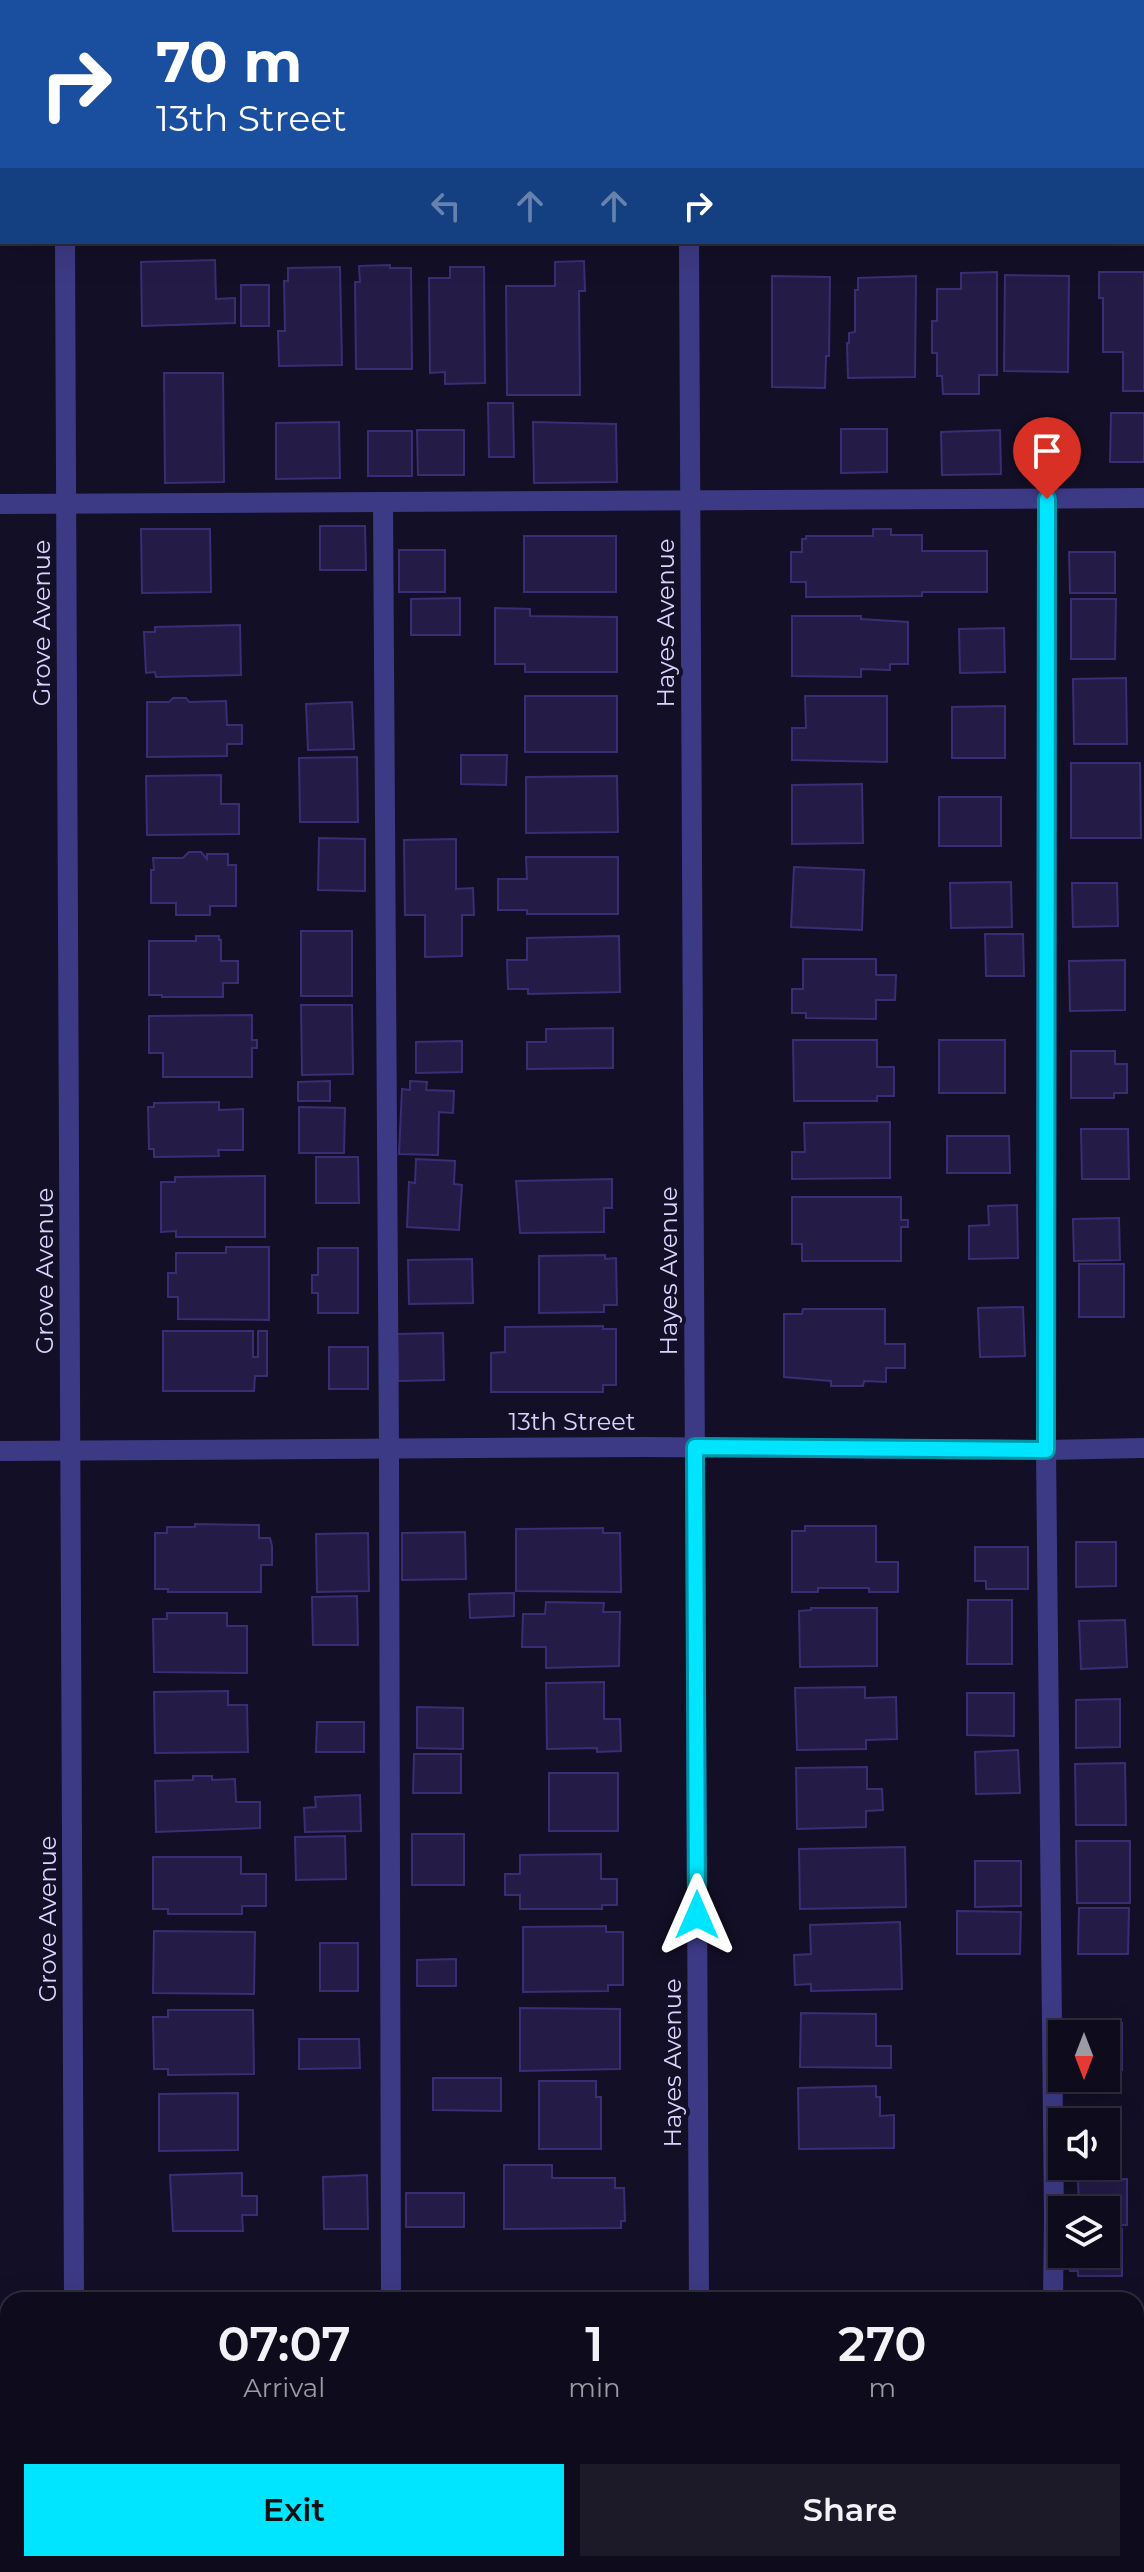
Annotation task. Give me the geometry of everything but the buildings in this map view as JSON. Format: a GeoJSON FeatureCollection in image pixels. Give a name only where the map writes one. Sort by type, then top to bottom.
{"type":"FeatureCollection","features":[{"type":"Feature","properties":{"kind":"street","name":"Grove Avenue"},"geometry":{"type":"LineString","coordinates":[[65,244],[74,2292]]}},
{"type":"Feature","properties":{"kind":"street","name":"Hayes Avenue"},"geometry":{"type":"LineString","coordinates":[[689,244],[699,2292]]}},
{"type":"Feature","properties":{"kind":"street"},"geometry":{"type":"LineString","coordinates":[[0,504],[1144,498]]}},
{"type":"Feature","properties":{"kind":"street"},"geometry":{"type":"LineString","coordinates":[[1047,499],[1046,1450],[1053,2292]]}},
{"type":"Feature","properties":{"kind":"street"},"geometry":{"type":"LineString","coordinates":[[383,502],[391,2292]]}},
{"type":"Feature","properties":{"kind":"street","name":"13th Street"},"geometry":{"type":"LineString","coordinates":[[0,1451],[1144,1448]]}},
{"type":"Feature","properties":{"kind":"route"},"geometry":{"type":"LineString","coordinates":[[697,1915],[695,1447],[1046,1450],[1047,499]]}}]}
